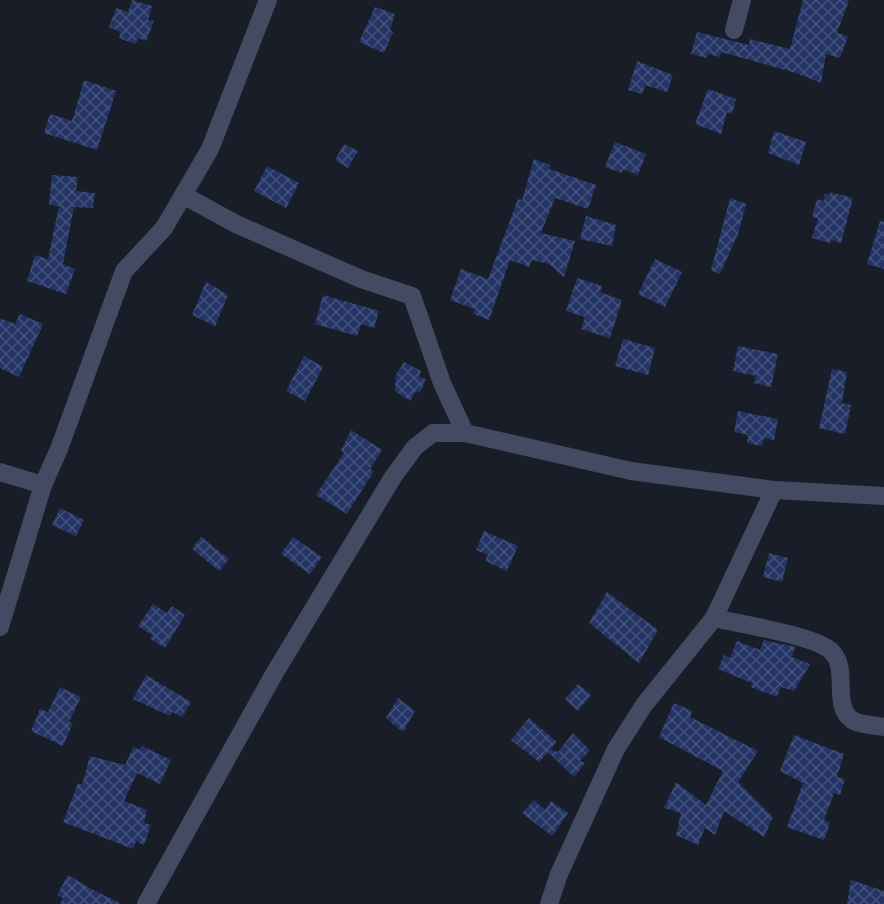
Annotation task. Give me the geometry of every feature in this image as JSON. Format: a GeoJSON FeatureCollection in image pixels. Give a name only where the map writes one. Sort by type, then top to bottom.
{"type":"FeatureCollection","features":[{"type":"Feature","properties":{"kind":"street"},"geometry":{"type":"LineString","coordinates":[[0,627],[43,485],[59,449],[124,271],[164,228],[210,149],[268,0]]}},
{"type":"Feature","properties":{"kind":"street"},"geometry":{"type":"LineString","coordinates":[[734,30],[742,0]]}},
{"type":"Feature","properties":{"kind":"street"},"geometry":{"type":"LineString","coordinates":[[183,195],[236,224],[361,279],[412,296],[442,383],[465,433]]}},
{"type":"Feature","properties":{"kind":"street"},"geometry":{"type":"LineString","coordinates":[[147,904],[274,674],[393,477],[415,447],[433,433],[465,433],[631,471],[774,490],[884,496]]}},
{"type":"Feature","properties":{"kind":"street"},"geometry":{"type":"LineString","coordinates":[[0,472],[43,485]]}},
{"type":"Feature","properties":{"kind":"street"},"geometry":{"type":"LineString","coordinates":[[549,904],[559,874],[616,748],[644,705],[714,618],[774,490]]}},
{"type":"Feature","properties":{"kind":"street"},"geometry":{"type":"LineString","coordinates":[[714,618],[812,642],[831,651],[840,666],[845,712],[853,720],[884,727]]}},
{"type":"Feature","properties":{"kind":"building"},"geometry":{"type":"Polygon","coordinates":[[[132,0],[152,6],[148,20],[154,21],[146,41],[138,38],[135,44],[119,38],[121,32],[109,27],[116,8],[128,12],[132,0]]]}},
{"type":"Feature","properties":{"kind":"building"},"geometry":{"type":"Polygon","coordinates":[[[803,0],[849,0],[837,33],[848,36],[840,58],[826,54],[821,83],[796,73],[721,52],[720,57],[708,54],[707,58],[691,54],[697,32],[749,45],[750,39],[790,49],[803,0]]]}},
{"type":"Feature","properties":{"kind":"building"},"geometry":{"type":"Polygon","coordinates":[[[375,7],[395,14],[390,30],[393,32],[384,53],[359,42],[375,7]]]}},
{"type":"Feature","properties":{"kind":"building"},"geometry":{"type":"Polygon","coordinates":[[[637,61],[673,75],[667,92],[645,85],[642,94],[628,90],[637,61]]]}},
{"type":"Feature","properties":{"kind":"building"},"geometry":{"type":"Polygon","coordinates":[[[84,80],[116,91],[97,150],[44,133],[50,114],[72,121],[84,80]]]}},
{"type":"Feature","properties":{"kind":"building"},"geometry":{"type":"Polygon","coordinates":[[[708,89],[736,99],[732,114],[727,112],[721,134],[695,124],[708,89]]]}},
{"type":"Feature","properties":{"kind":"building"},"geometry":{"type":"Polygon","coordinates":[[[774,131],[806,142],[799,165],[768,153],[774,131]]]}},
{"type":"Feature","properties":{"kind":"building"},"geometry":{"type":"Polygon","coordinates":[[[615,142],[646,154],[638,175],[623,169],[622,173],[605,167],[615,142]]]}},
{"type":"Feature","properties":{"kind":"building"},"geometry":{"type":"Polygon","coordinates":[[[344,144],[358,151],[348,168],[335,160],[344,144]]]}},
{"type":"Feature","properties":{"kind":"building"},"geometry":{"type":"Polygon","coordinates":[[[534,159],[550,165],[549,169],[596,185],[588,209],[555,198],[541,233],[575,241],[564,277],[549,264],[532,260],[529,267],[510,260],[489,320],[473,314],[475,309],[450,300],[461,269],[488,279],[518,199],[522,200],[534,159]]]}},
{"type":"Feature","properties":{"kind":"building"},"geometry":{"type":"Polygon","coordinates":[[[267,166],[299,183],[286,208],[254,191],[267,166]]]}},
{"type":"Feature","properties":{"kind":"building"},"geometry":{"type":"Polygon","coordinates":[[[52,175],[78,177],[76,191],[95,193],[93,208],[74,207],[63,264],[75,269],[66,294],[27,281],[35,255],[48,259],[59,206],[49,205],[52,175]]]}},
{"type":"Feature","properties":{"kind":"building"},"geometry":{"type":"Polygon","coordinates":[[[830,192],[853,198],[841,243],[831,240],[830,243],[812,238],[818,218],[812,217],[817,199],[824,201],[825,194],[830,195],[830,192]]]}},
{"type":"Feature","properties":{"kind":"building"},"geometry":{"type":"Polygon","coordinates":[[[730,198],[746,204],[738,234],[720,274],[711,270],[730,198]]]}},
{"type":"Feature","properties":{"kind":"building"},"geometry":{"type":"Polygon","coordinates":[[[586,216],[616,225],[612,246],[580,239],[586,216]]]}},
{"type":"Feature","properties":{"kind":"building"},"geometry":{"type":"Polygon","coordinates":[[[880,221],[884,222],[884,269],[867,264],[880,221]]]}},
{"type":"Feature","properties":{"kind":"building"},"geometry":{"type":"Polygon","coordinates":[[[655,259],[682,272],[665,307],[638,294],[655,259]]]}},
{"type":"Feature","properties":{"kind":"building"},"geometry":{"type":"Polygon","coordinates":[[[577,278],[602,286],[600,292],[622,300],[610,338],[581,329],[585,317],[566,311],[577,278]]]}},
{"type":"Feature","properties":{"kind":"building"},"geometry":{"type":"Polygon","coordinates":[[[206,282],[228,295],[215,326],[192,315],[206,282]]]}},
{"type":"Feature","properties":{"kind":"building"},"geometry":{"type":"Polygon","coordinates":[[[323,295],[379,311],[374,328],[361,324],[357,336],[315,324],[323,295]]]}},
{"type":"Feature","properties":{"kind":"building"},"geometry":{"type":"Polygon","coordinates":[[[20,314],[43,324],[19,377],[0,368],[0,318],[15,324],[20,314]]]}},
{"type":"Feature","properties":{"kind":"building"},"geometry":{"type":"Polygon","coordinates":[[[623,339],[655,348],[648,375],[615,366],[623,339]]]}},
{"type":"Feature","properties":{"kind":"building"},"geometry":{"type":"Polygon","coordinates":[[[738,346],[778,354],[771,387],[754,383],[756,376],[733,371],[738,346]]]}},
{"type":"Feature","properties":{"kind":"building"},"geometry":{"type":"Polygon","coordinates":[[[304,356],[323,367],[305,401],[286,391],[304,356]]]}},
{"type":"Feature","properties":{"kind":"building"},"geometry":{"type":"Polygon","coordinates":[[[404,362],[421,371],[419,377],[426,379],[420,393],[416,391],[410,401],[395,391],[396,375],[404,362]]]}},
{"type":"Feature","properties":{"kind":"building"},"geometry":{"type":"Polygon","coordinates":[[[832,369],[847,372],[842,403],[851,405],[845,434],[819,428],[832,369]]]}},
{"type":"Feature","properties":{"kind":"building"},"geometry":{"type":"Polygon","coordinates":[[[738,411],[778,419],[774,440],[764,438],[762,446],[747,443],[748,435],[734,432],[738,411]]]}},
{"type":"Feature","properties":{"kind":"building"},"geometry":{"type":"Polygon","coordinates":[[[351,430],[382,450],[370,469],[374,471],[347,514],[316,495],[344,453],[341,450],[351,430]]]}},
{"type":"Feature","properties":{"kind":"building"},"geometry":{"type":"Polygon","coordinates":[[[60,508],[84,520],[76,536],[52,525],[60,508]]]}},
{"type":"Feature","properties":{"kind":"building"},"geometry":{"type":"Polygon","coordinates":[[[484,531],[518,546],[507,571],[485,561],[488,555],[476,550],[484,531]]]}},
{"type":"Feature","properties":{"kind":"building"},"geometry":{"type":"Polygon","coordinates":[[[201,537],[229,559],[219,571],[192,549],[201,537]]]}},
{"type":"Feature","properties":{"kind":"building"},"geometry":{"type":"Polygon","coordinates":[[[293,537],[322,557],[310,574],[281,554],[293,537]]]}},
{"type":"Feature","properties":{"kind":"building"},"geometry":{"type":"Polygon","coordinates":[[[769,553],[788,558],[782,582],[763,577],[769,553]]]}},
{"type":"Feature","properties":{"kind":"building"},"geometry":{"type":"Polygon","coordinates":[[[607,592],[658,630],[639,663],[589,623],[607,592]]]}},
{"type":"Feature","properties":{"kind":"building"},"geometry":{"type":"Polygon","coordinates":[[[153,604],[167,613],[172,606],[185,615],[165,648],[150,639],[152,635],[138,626],[153,604]]]}},
{"type":"Feature","properties":{"kind":"building"},"geometry":{"type":"Polygon","coordinates":[[[764,640],[795,647],[792,657],[810,664],[794,691],[781,687],[777,697],[751,687],[752,683],[718,669],[724,655],[730,658],[737,641],[760,650],[764,640]]]}},
{"type":"Feature","properties":{"kind":"building"},"geometry":{"type":"Polygon","coordinates":[[[146,675],[191,702],[182,717],[172,712],[170,716],[133,699],[146,675]]]}},
{"type":"Feature","properties":{"kind":"building"},"geometry":{"type":"Polygon","coordinates":[[[578,684],[591,695],[578,711],[565,699],[578,684]]]}},
{"type":"Feature","properties":{"kind":"building"},"geometry":{"type":"Polygon","coordinates":[[[60,687],[81,697],[69,722],[73,723],[63,746],[31,731],[40,709],[48,712],[60,687]]]}},
{"type":"Feature","properties":{"kind":"building"},"geometry":{"type":"Polygon","coordinates":[[[398,698],[415,711],[403,732],[386,718],[398,698]]]}},
{"type":"Feature","properties":{"kind":"building"},"geometry":{"type":"Polygon","coordinates":[[[674,703],[692,711],[690,717],[758,751],[738,782],[773,817],[764,837],[724,811],[715,835],[705,828],[698,845],[676,835],[681,813],[664,808],[676,782],[706,805],[723,771],[659,737],[674,703]]]}},
{"type":"Feature","properties":{"kind":"building"},"geometry":{"type":"Polygon","coordinates":[[[529,718],[557,742],[550,749],[558,752],[573,733],[590,750],[580,761],[585,763],[574,777],[548,752],[539,762],[511,740],[529,718]]]}},
{"type":"Feature","properties":{"kind":"building"},"geometry":{"type":"Polygon","coordinates":[[[794,735],[844,754],[837,777],[845,779],[840,795],[834,793],[824,820],[830,823],[824,840],[787,827],[803,783],[780,771],[794,735]]]}},
{"type":"Feature","properties":{"kind":"building"},"geometry":{"type":"Polygon","coordinates":[[[142,746],[171,760],[160,784],[137,773],[124,801],[147,810],[144,823],[151,825],[144,845],[136,841],[133,849],[63,822],[78,783],[82,785],[90,756],[125,765],[133,747],[140,750],[142,746]]]}},
{"type":"Feature","properties":{"kind":"building"},"geometry":{"type":"Polygon","coordinates":[[[534,800],[545,810],[551,801],[568,813],[552,836],[522,813],[534,800]]]}},
{"type":"Feature","properties":{"kind":"building"},"geometry":{"type":"Polygon","coordinates":[[[68,875],[122,904],[60,904],[63,898],[57,895],[68,875]]]}},
{"type":"Feature","properties":{"kind":"building"},"geometry":{"type":"Polygon","coordinates":[[[851,880],[884,891],[884,904],[847,904],[851,880]]]}}]}
